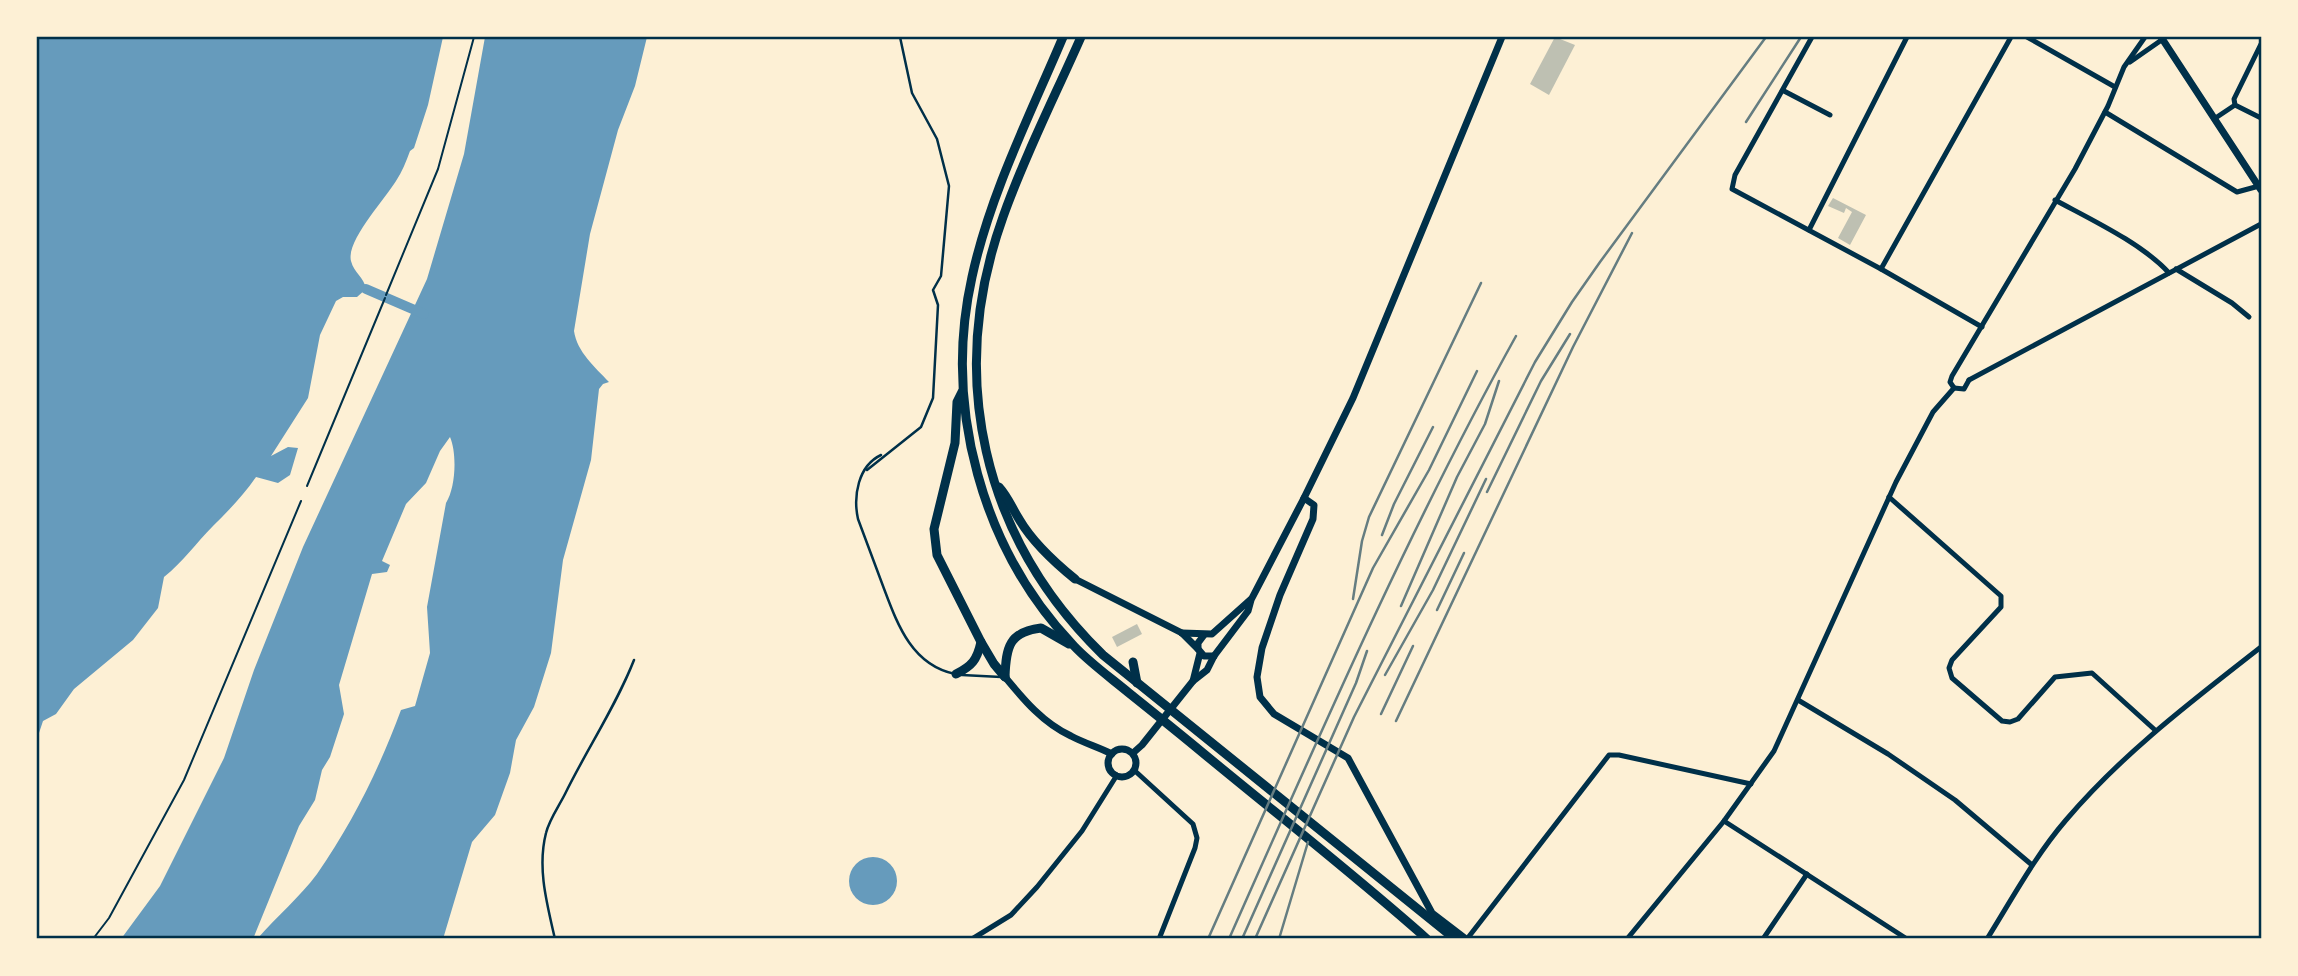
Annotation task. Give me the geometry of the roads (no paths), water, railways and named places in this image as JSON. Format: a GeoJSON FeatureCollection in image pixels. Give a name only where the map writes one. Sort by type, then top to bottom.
{"type":"FeatureCollection","features":[{"type":"Feature","properties":{"kind":"highway"},"geometry":{"type":"LineString","coordinates":[[1063,37],[996,198],[977,254],[967,302],[962,390],[975,463],[999,534],[1036,599],[1074,647]]}},
{"type":"Feature","properties":{"kind":"highway"},"geometry":{"type":"LineString","coordinates":[[1082,37],[1003,217],[981,303],[976,385],[986,453],[1011,526],[1057,605],[1080,632],[1155,698],[1455,939]]}},
{"type":"Feature","properties":{"kind":"highway"},"geometry":{"type":"LineString","coordinates":[[962,390],[957,402],[956,443],[934,529],[937,555],[993,664],[1005,677]]}},
{"type":"Feature","properties":{"kind":"highway"},"geometry":{"type":"LineString","coordinates":[[995,483],[1009,499],[1018,519],[1034,541],[1075,579]]}},
{"type":"Feature","properties":{"kind":"highway"},"geometry":{"type":"LineString","coordinates":[[1005,677],[1008,648],[1019,633],[1041,628],[1074,647],[1343,866],[1427,939]]}},
{"type":"Feature","properties":{"kind":"highway"},"geometry":{"type":"LineString","coordinates":[[956,674],[970,667],[977,659],[981,642]]}},
{"type":"Feature","properties":{"kind":"highway"},"geometry":{"type":"LineString","coordinates":[[1133,662],[1137,683]]}},
{"type":"Feature","properties":{"kind":"street"},"geometry":{"type":"LineString","coordinates":[[1133,753],[1193,681],[1207,670],[1214,656],[1248,611],[1251,600],[1357,387],[1502,37]]}},
{"type":"Feature","properties":{"kind":"street"},"geometry":{"type":"LineString","coordinates":[[1812,37],[1735,175],[1732,190],[1881,269],[1982,327]]}},
{"type":"Feature","properties":{"kind":"street"},"geometry":{"type":"LineString","coordinates":[[1809,230],[1908,37]]}},
{"type":"Feature","properties":{"kind":"street"},"geometry":{"type":"LineString","coordinates":[[1881,269],[2011,37]]}},
{"type":"Feature","properties":{"kind":"street"},"geometry":{"type":"LineString","coordinates":[[2026,37],[2115,87]]}},
{"type":"Feature","properties":{"kind":"street"},"geometry":{"type":"LineString","coordinates":[[1954,388],[1950,381],[2105,112],[2127,63],[2145,37]]}},
{"type":"Feature","properties":{"kind":"street"},"geometry":{"type":"LineString","coordinates":[[2105,112],[2237,192],[2260,188],[2162,38],[2127,63]]}},
{"type":"Feature","properties":{"kind":"street"},"geometry":{"type":"LineString","coordinates":[[2235,105],[2236,94],[2261,44]]}},
{"type":"Feature","properties":{"kind":"street"},"geometry":{"type":"LineString","coordinates":[[1784,91],[1830,115]]}},
{"type":"Feature","properties":{"kind":"street"},"geometry":{"type":"LineString","coordinates":[[2214,119],[2235,105]]}},
{"type":"Feature","properties":{"kind":"street"},"geometry":{"type":"LineString","coordinates":[[2235,105],[2261,118]]}},
{"type":"Feature","properties":{"kind":"street"},"geometry":{"type":"LineString","coordinates":[[2055,200],[2139,248],[2158,261],[2169,273]]}},
{"type":"Feature","properties":{"kind":"street"},"geometry":{"type":"LineString","coordinates":[[1954,388],[1964,389],[1969,380],[2261,223]]}},
{"type":"Feature","properties":{"kind":"street"},"geometry":{"type":"LineString","coordinates":[[2176,269],[2249,317]]}},
{"type":"Feature","properties":{"kind":"street"},"geometry":{"type":"LineString","coordinates":[[1955,373],[1964,373],[1969,380]]}},
{"type":"Feature","properties":{"kind":"street"},"geometry":{"type":"LineString","coordinates":[[1630,938],[1724,821],[1774,751],[1889,497],[1933,412],[1954,388]]}},
{"type":"Feature","properties":{"kind":"street"},"geometry":{"type":"LineString","coordinates":[[1889,497],[2001,596],[2001,607],[1952,660],[1952,678],[2002,721],[2010,722],[2018,719],[2055,677],[2092,673],[2155,730]]}},
{"type":"Feature","properties":{"kind":"street"},"geometry":{"type":"LineString","coordinates":[[1304,498],[1314,505],[1313,519],[1280,595],[1262,648],[1257,677],[1260,697],[1274,714],[1348,758],[1432,913],[1466,939],[1609,755],[1751,784]]}},
{"type":"Feature","properties":{"kind":"street"},"geometry":{"type":"LineString","coordinates":[[1075,579],[1182,633],[1206,657],[1214,656]]}},
{"type":"Feature","properties":{"kind":"street"},"geometry":{"type":"LineString","coordinates":[[1193,681],[1199,639],[1208,635],[1251,600]]}},
{"type":"Feature","properties":{"kind":"street"},"geometry":{"type":"LineString","coordinates":[[1182,633],[1218,638],[1221,647]]}},
{"type":"Feature","properties":{"kind":"street"},"geometry":{"type":"LineString","coordinates":[[1990,938],[2032,865],[2065,821],[2133,749],[2261,647]]}},
{"type":"Feature","properties":{"kind":"street"},"geometry":{"type":"LineString","coordinates":[[1005,677],[1028,705],[1050,723],[1070,736],[1112,754]]}},
{"type":"Feature","properties":{"kind":"street"},"geometry":{"type":"LineString","coordinates":[[1798,700],[1888,754],[1955,800],[2032,865]]}},
{"type":"Feature","properties":{"kind":"street"},"geometry":{"type":"LineString","coordinates":[[1120,749],[1133,753],[1136,762],[1134,770],[1127,776],[1117,775],[1109,766],[1112,754],[1120,749]]}},
{"type":"Feature","properties":{"kind":"street"},"geometry":{"type":"LineString","coordinates":[[1134,770],[1191,820],[1197,833],[1195,848],[1158,939]]}},
{"type":"Feature","properties":{"kind":"street"},"geometry":{"type":"LineString","coordinates":[[972,939],[1011,915],[1037,887],[1082,831],[1117,775]]}},
{"type":"Feature","properties":{"kind":"street"},"geometry":{"type":"LineString","coordinates":[[1724,821],[1907,939]]}},
{"type":"Feature","properties":{"kind":"street"},"geometry":{"type":"LineString","coordinates":[[1763,939],[1807,874]]}},
{"type":"Feature","properties":{"kind":"lane"},"geometry":{"type":"LineString","coordinates":[[900,37],[912,93],[937,139],[949,186],[941,276],[933,290],[938,305],[933,398],[921,427],[884,454],[872,459],[859,480],[856,509],[905,639],[927,661],[943,672],[1005,677]]}},
{"type":"Feature","properties":{"kind":"lane"},"geometry":{"type":"LineString","coordinates":[[555,939],[544,892],[546,831],[603,719],[621,693],[634,660]]}},
{"type":"Feature","properties":{"kind":"water"},"geometry":{"type":"Polygon","coordinates":[[[37,37],[443,37],[428,105],[414,148],[396,181],[354,243],[352,265],[366,289],[357,297],[343,297],[336,301],[320,335],[308,398],[271,456],[288,447],[298,448],[290,475],[278,483],[256,477],[236,503],[164,577],[158,608],[133,640],[74,689],[56,714],[43,721],[37,739],[37,37]]]}},
{"type":"Feature","properties":{"kind":"water"},"geometry":{"type":"Polygon","coordinates":[[[485,37],[647,37],[590,234],[574,331],[583,352],[609,382],[599,389],[591,460],[563,560],[551,653],[534,707],[516,740],[510,773],[495,815],[472,842],[443,939],[253,939],[121,939],[160,886],[224,758],[254,670],[303,547],[427,279],[464,154],[485,37]],[[450,437],[440,451],[426,483],[406,504],[382,561],[390,565],[387,572],[372,574],[339,685],[344,714],[330,757],[322,770],[315,800],[299,826],[253,939],[258,938],[317,874],[364,795],[401,710],[415,706],[430,653],[427,607],[446,503],[454,479],[454,452],[450,437]]]}},
{"type":"Feature","properties":{"kind":"water"},"geometry":{"type":"Polygon","coordinates":[[[873,857],[890,864],[897,881],[890,898],[873,905],[856,898],[849,881],[856,864],[873,857]]]}},
{"type":"Feature","properties":{"kind":"waterway"},"geometry":{"type":"LineString","coordinates":[[366,289],[424,314]]}},
{"type":"Feature","properties":{"kind":"railway"},"geometry":{"type":"LineString","coordinates":[[1255,939],[1354,717],[1535,362],[1600,262],[1766,37]]}},
{"type":"Feature","properties":{"kind":"railway"},"geometry":{"type":"LineString","coordinates":[[1746,122],[1801,37]]}},
{"type":"Feature","properties":{"kind":"railway"},"geometry":{"type":"LineString","coordinates":[[1396,721],[1573,347],[1632,233]]}},
{"type":"Feature","properties":{"kind":"railway"},"geometry":{"type":"LineString","coordinates":[[1353,599],[1362,541],[1369,517],[1481,283]]}},
{"type":"Feature","properties":{"kind":"railway"},"geometry":{"type":"LineString","coordinates":[[1487,492],[1541,381],[1570,334]]}},
{"type":"Feature","properties":{"kind":"railway"},"geometry":{"type":"LineString","coordinates":[[1229,939],[1401,559],[1516,336]]}},
{"type":"Feature","properties":{"kind":"railway"},"geometry":{"type":"LineString","coordinates":[[1208,939],[1373,568],[1429,470],[1477,371]]}},
{"type":"Feature","properties":{"kind":"railway"},"geometry":{"type":"LineString","coordinates":[[1401,606],[1457,477],[1485,424],[1499,381]]}},
{"type":"Feature","properties":{"kind":"railway"},"geometry":{"type":"LineString","coordinates":[[1382,535],[1394,504],[1433,427]]}},
{"type":"Feature","properties":{"kind":"railway"},"geometry":{"type":"LineString","coordinates":[[1385,675],[1433,590],[1486,479]]}},
{"type":"Feature","properties":{"kind":"railway"},"geometry":{"type":"LineString","coordinates":[[1437,610],[1464,553]]}},
{"type":"Feature","properties":{"kind":"railway"},"geometry":{"type":"LineString","coordinates":[[1381,714],[1413,646]]}},
{"type":"Feature","properties":{"kind":"railway"},"geometry":{"type":"LineString","coordinates":[[1242,939],[1356,683],[1367,651]]}},
{"type":"Feature","properties":{"kind":"railway"},"geometry":{"type":"LineString","coordinates":[[1279,939],[1308,842]]}}]}
